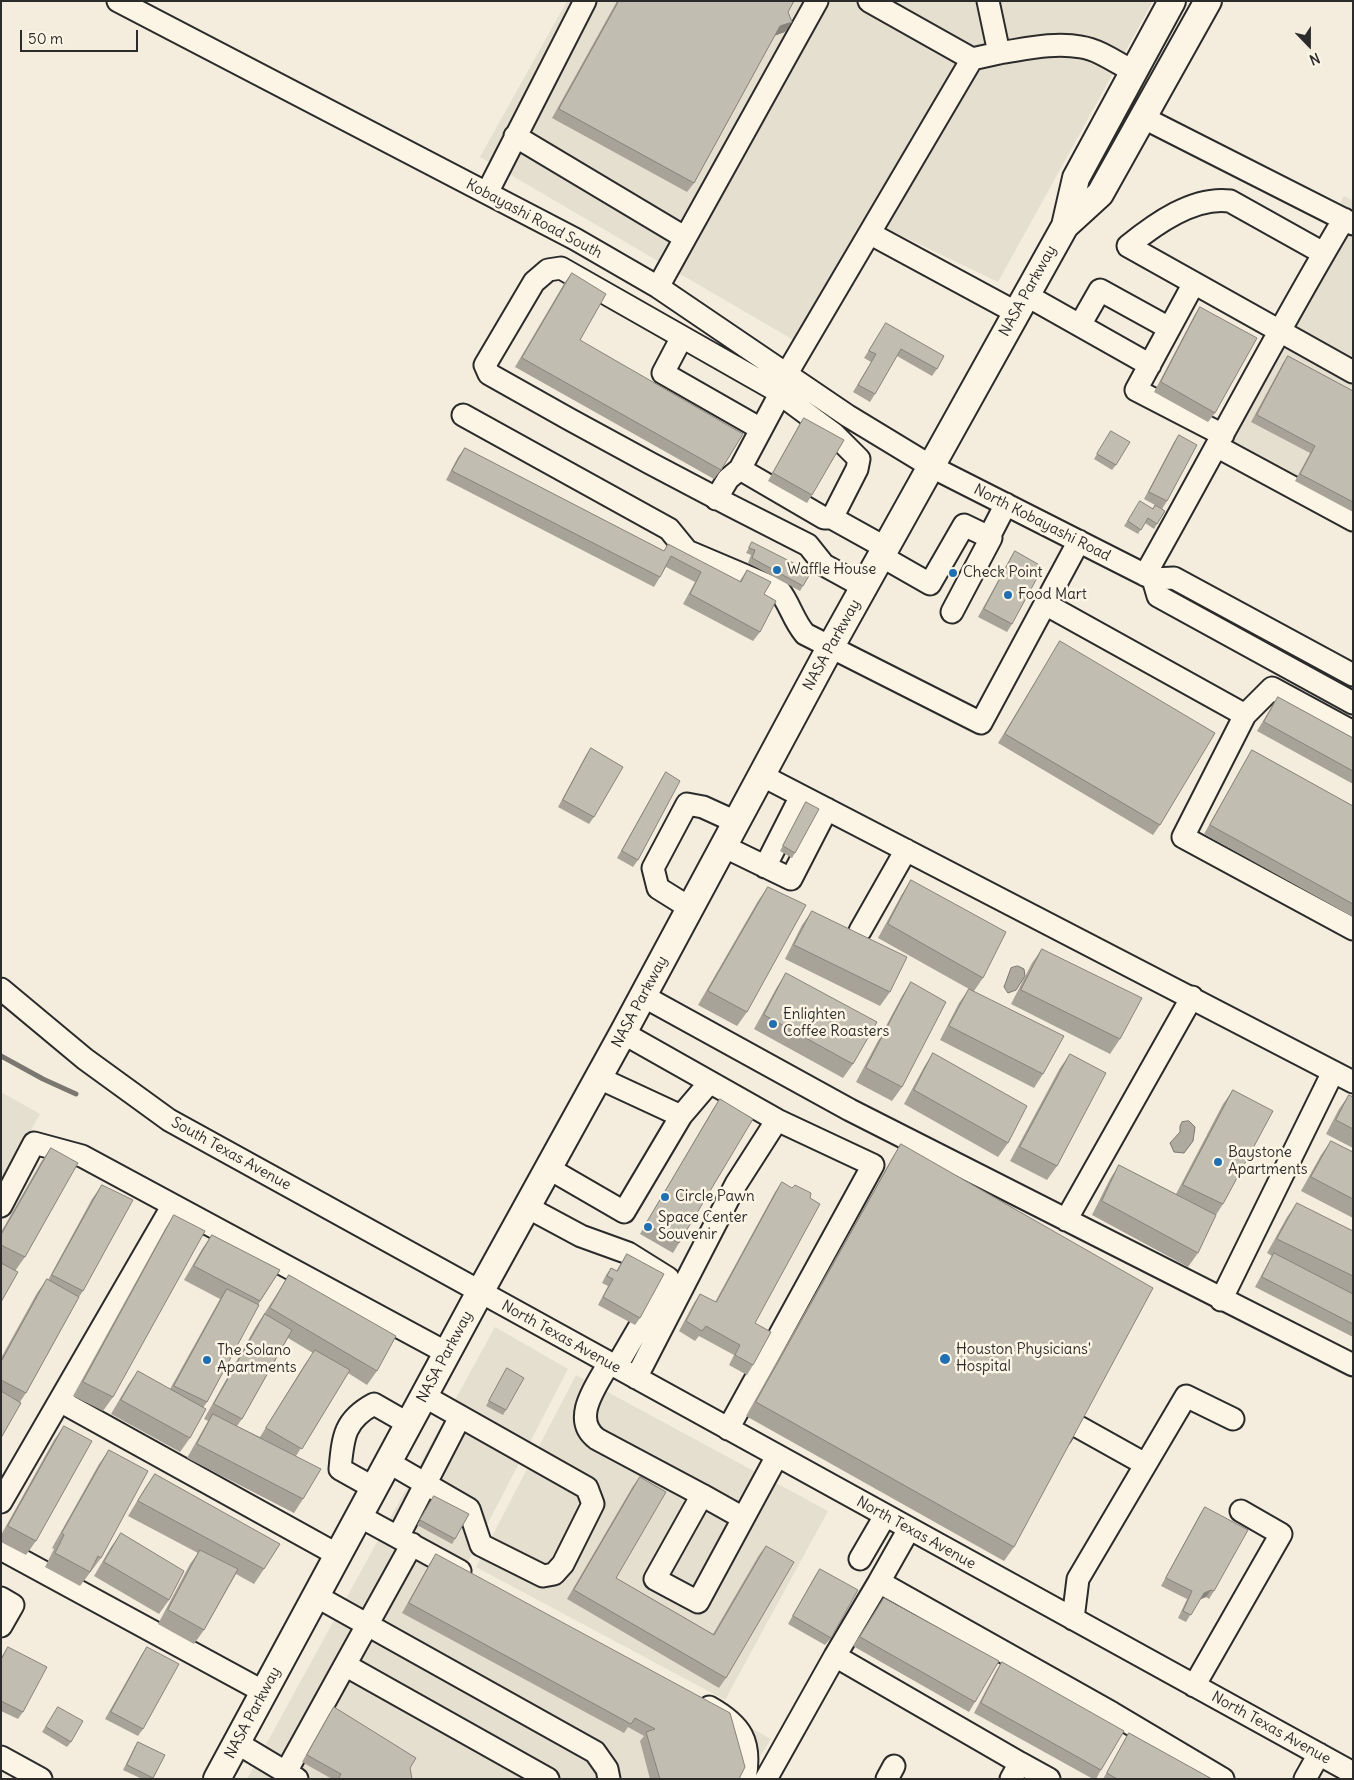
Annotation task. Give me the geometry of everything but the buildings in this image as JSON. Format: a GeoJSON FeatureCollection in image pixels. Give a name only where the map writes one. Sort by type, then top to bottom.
{"type":"FeatureCollection","features":[{"type":"Feature","properties":{"kind":"main road","name":"NASA Parkway"},"geometry":{"type":"LineString","coordinates":[[217,1779],[480,1292],[624,1033],[831,646],[1065,226],[1076,178],[1172,1]]}},
{"type":"Feature","properties":{"kind":"main road","name":"NASA Parkway"},"geometry":{"type":"LineString","coordinates":[[1065,226],[1100,194],[1208,1]]}},
{"type":"Feature","properties":{"kind":"street","name":"Kobayashi Road South"},"geometry":{"type":"LineString","coordinates":[[118,1],[487,193],[658,287],[781,383],[875,432],[932,467]]}},
{"type":"Feature","properties":{"kind":"street"},"geometry":{"type":"LineString","coordinates":[[487,193],[585,1]]}},
{"type":"Feature","properties":{"kind":"street"},"geometry":{"type":"LineString","coordinates":[[658,287],[684,237],[817,1]]}},
{"type":"Feature","properties":{"kind":"street"},"geometry":{"type":"LineString","coordinates":[[869,1],[972,59],[999,52],[1048,46],[1082,47],[1101,54],[1134,72]]}},
{"type":"Feature","properties":{"kind":"street"},"geometry":{"type":"LineString","coordinates":[[988,1],[999,52]]}},
{"type":"Feature","properties":{"kind":"street"},"geometry":{"type":"LineString","coordinates":[[716,499],[728,479],[740,470],[762,430],[781,383],[871,234],[972,59]]}},
{"type":"Feature","properties":{"kind":"street"},"geometry":{"type":"LineString","coordinates":[[1142,117],[1348,222],[1323,253],[1149,577],[1158,596],[1353,703]]}},
{"type":"Feature","properties":{"kind":"street"},"geometry":{"type":"LineString","coordinates":[[515,136],[684,237]]}},
{"type":"Feature","properties":{"kind":"street"},"geometry":{"type":"LineString","coordinates":[[1323,253],[1230,201],[1216,199],[1172,216],[1148,229],[1128,246],[1353,372]]}},
{"type":"Feature","properties":{"kind":"street"},"geometry":{"type":"LineString","coordinates":[[871,234],[1022,304],[1080,325],[1150,364]]}},
{"type":"Feature","properties":{"kind":"street"},"geometry":{"type":"LineString","coordinates":[[859,459],[781,383],[682,337],[560,268],[548,270],[534,282],[485,365],[489,374],[506,384],[716,499],[808,545],[816,552],[824,565],[864,587]]}},
{"type":"Feature","properties":{"kind":"street"},"geometry":{"type":"LineString","coordinates":[[1194,283],[1136,390],[1353,520]]}},
{"type":"Feature","properties":{"kind":"street"},"geometry":{"type":"LineString","coordinates":[[1080,325],[1100,290],[1169,328]]}},
{"type":"Feature","properties":{"kind":"street"},"geometry":{"type":"LineString","coordinates":[[682,337],[663,373],[762,430]]}},
{"type":"Feature","properties":{"kind":"street"},"geometry":{"type":"LineString","coordinates":[[463,415],[669,529],[687,550],[778,590],[788,602],[794,622],[805,634],[981,723],[1047,605],[1079,542]]}},
{"type":"Feature","properties":{"kind":"street"},"geometry":{"type":"LineString","coordinates":[[832,518],[857,469],[859,459],[875,432]]}},
{"type":"Feature","properties":{"kind":"street","name":"North Kobayashi Road"},"geometry":{"type":"LineString","coordinates":[[932,467],[1149,577],[1174,578],[1353,675]]}},
{"type":"Feature","properties":{"kind":"street"},"geometry":{"type":"LineString","coordinates":[[740,470],[824,518],[832,518],[930,584],[964,524],[992,538],[952,612]]}},
{"type":"Feature","properties":{"kind":"street"},"geometry":{"type":"LineString","coordinates":[[989,537],[1006,504]]}},
{"type":"Feature","properties":{"kind":"street"},"geometry":{"type":"LineString","coordinates":[[1047,605],[1244,715]]}},
{"type":"Feature","properties":{"kind":"street"},"geometry":{"type":"LineString","coordinates":[[1353,732],[1272,688],[1244,715],[1182,838],[1353,929]]}},
{"type":"Feature","properties":{"kind":"street"},"geometry":{"type":"LineString","coordinates":[[761,775],[800,828],[906,850],[1353,1082]]}},
{"type":"Feature","properties":{"kind":"street"},"geometry":{"type":"LineString","coordinates":[[690,908],[658,888],[653,868],[660,851],[687,804],[703,807],[736,822]]}},
{"type":"Feature","properties":{"kind":"street"},"geometry":{"type":"LineString","coordinates":[[723,846],[790,879],[800,828]]}},
{"type":"Feature","properties":{"kind":"street"},"geometry":{"type":"LineString","coordinates":[[765,866],[800,828]]}},
{"type":"Feature","properties":{"kind":"street"},"geometry":{"type":"LineString","coordinates":[[860,931],[906,850]]}},
{"type":"Feature","properties":{"kind":"street","name":"South Texas Avenue"},"geometry":{"type":"LineString","coordinates":[[1,989],[85,1059],[168,1120],[480,1292]]}},
{"type":"Feature","properties":{"kind":"street"},"geometry":{"type":"LineString","coordinates":[[643,996],[842,1105],[1221,1300],[1353,1365]]}},
{"type":"Feature","properties":{"kind":"street"},"geometry":{"type":"LineString","coordinates":[[1066,1220],[1192,997]]}},
{"type":"Feature","properties":{"kind":"street"},"geometry":{"type":"LineString","coordinates":[[624,1033],[778,1120],[873,1165],[728,1429]]}},
{"type":"Feature","properties":{"kind":"street"},"geometry":{"type":"LineString","coordinates":[[1221,1300],[1333,1072]]}},
{"type":"Feature","properties":{"kind":"street"},"geometry":{"type":"LineString","coordinates":[[599,1078],[682,1116]]}},
{"type":"Feature","properties":{"kind":"street"},"geometry":{"type":"LineString","coordinates":[[548,1168],[624,1212],[682,1116],[710,1082]]}},
{"type":"Feature","properties":{"kind":"street"},"geometry":{"type":"LineString","coordinates":[[636,1378],[736,1184],[778,1120]]}},
{"type":"Feature","properties":{"kind":"street"},"geometry":{"type":"LineString","coordinates":[[1,1206],[34,1143],[82,1156],[447,1353]]}},
{"type":"Feature","properties":{"kind":"street"},"geometry":{"type":"LineString","coordinates":[[1,1502],[173,1205]]}},
{"type":"Feature","properties":{"kind":"street"},"geometry":{"type":"LineString","coordinates":[[527,1207],[581,1236],[628,1253],[668,1278],[593,1393],[584,1417],[589,1431],[597,1439],[743,1518]]}},
{"type":"Feature","properties":{"kind":"street","name":"North Texas Avenue"},"geometry":{"type":"LineString","coordinates":[[480,1292],[777,1456],[803,1459],[885,1516],[977,1556],[1073,1619],[1353,1773]]}},
{"type":"Feature","properties":{"kind":"street"},"geometry":{"type":"LineString","coordinates":[[388,1462],[470,1509],[481,1545],[543,1576],[554,1574],[563,1564],[593,1504],[587,1488],[424,1396]]}},
{"type":"Feature","properties":{"kind":"street"},"geometry":{"type":"LineString","coordinates":[[1073,1619],[1078,1579],[1186,1396],[1233,1419]]}},
{"type":"Feature","properties":{"kind":"street"},"geometry":{"type":"LineString","coordinates":[[60,1401],[338,1555]]}},
{"type":"Feature","properties":{"kind":"street"},"geometry":{"type":"LineString","coordinates":[[374,1488],[340,1469],[343,1436],[360,1411],[374,1404],[409,1424]]}},
{"type":"Feature","properties":{"kind":"street"},"geometry":{"type":"LineString","coordinates":[[1050,1455],[1068,1412],[1146,1464]]}},
{"type":"Feature","properties":{"kind":"street"},"geometry":{"type":"LineString","coordinates":[[237,1743],[286,1775],[369,1625],[405,1540],[426,1484],[460,1417]]}},
{"type":"Feature","properties":{"kind":"street"},"geometry":{"type":"LineString","coordinates":[[702,1495],[655,1578],[698,1602],[777,1456]]}},
{"type":"Feature","properties":{"kind":"street"},"geometry":{"type":"LineString","coordinates":[[1194,1686],[1281,1534],[1241,1511]]}},
{"type":"Feature","properties":{"kind":"street"},"geometry":{"type":"LineString","coordinates":[[359,1516],[478,1580]]}},
{"type":"Feature","properties":{"kind":"street"},"geometry":{"type":"LineString","coordinates":[[860,1559],[885,1516]]}},
{"type":"Feature","properties":{"kind":"street"},"geometry":{"type":"LineString","coordinates":[[766,1779],[909,1528]]}},
{"type":"Feature","properties":{"kind":"street"},"geometry":{"type":"LineString","coordinates":[[1,1549],[264,1692]]}},
{"type":"Feature","properties":{"kind":"street"},"geometry":{"type":"LineString","coordinates":[[878,1582],[1112,1713],[1224,1779]]}},
{"type":"Feature","properties":{"kind":"street"},"geometry":{"type":"LineString","coordinates":[[316,1596],[595,1752],[607,1769],[609,1779]]}},
{"type":"Feature","properties":{"kind":"street"},"geometry":{"type":"LineString","coordinates":[[1,1598],[12,1606],[1,1626]]}},
{"type":"Feature","properties":{"kind":"street"},"geometry":{"type":"LineString","coordinates":[[835,1656],[1016,1771],[1049,1779]]}},
{"type":"Feature","properties":{"kind":"street"},"geometry":{"type":"LineString","coordinates":[[346,1665],[548,1779]]}},
{"type":"Feature","properties":{"kind":"street"},"geometry":{"type":"LineString","coordinates":[[690,1697],[738,1726],[749,1758],[745,1779]]}},
{"type":"Feature","properties":{"kind":"street"},"geometry":{"type":"LineString","coordinates":[[1305,1779],[1319,1754]]}},
{"type":"Feature","properties":{"kind":"street"},"geometry":{"type":"LineString","coordinates":[[1,1756],[41,1779]]}},
{"type":"Feature","properties":{"kind":"shaded area"},"geometry":{"type":"Polygon","coordinates":[[[567,1],[1153,1],[998,282],[869,220],[795,341],[480,157],[567,1]]]}},
{"type":"Feature","properties":{"kind":"shaded area"},"geometry":{"type":"Polygon","coordinates":[[[1344,196],[1353,201],[1353,535],[1205,447],[1344,196]]]}},
{"type":"Feature","properties":{"kind":"shaded area"},"geometry":{"type":"Polygon","coordinates":[[[1018,966],[1024,969],[1025,976],[1016,990],[1008,993],[1004,987],[1011,968],[1018,966]]]}},
{"type":"Feature","properties":{"kind":"shaded area"},"geometry":{"type":"Polygon","coordinates":[[[1,1092],[40,1114],[1,1185],[1,1092]]]}},
{"type":"Feature","properties":{"kind":"shaded area"},"geometry":{"type":"Polygon","coordinates":[[[1189,1121],[1195,1127],[1193,1141],[1184,1153],[1174,1152],[1170,1143],[1180,1132],[1182,1122],[1189,1121]]]}},
{"type":"Feature","properties":{"kind":"shaded area"},"geometry":{"type":"Polygon","coordinates":[[[495,1327],[568,1369],[464,1569],[771,1739],[746,1779],[247,1779],[495,1327]]]}},
{"type":"Feature","properties":{"kind":"shaded area"},"geometry":{"type":"Polygon","coordinates":[[[576,1375],[828,1511],[725,1700],[476,1567],[576,1375]]]}},
{"type":"Feature","properties":{"kind":"waterway"},"geometry":{"type":"LineString","coordinates":[[1,1056],[43,1079],[76,1094]]}},
{"type":"Feature","properties":{"kind":"place","name":"Waffle House"},"geometry":{"type":"Point","coordinates":[777,570]}},
{"type":"Feature","properties":{"kind":"place","name":"Check Point"},"geometry":{"type":"Point","coordinates":[953,573]}},
{"type":"Feature","properties":{"kind":"place","name":"Food Mart"},"geometry":{"type":"Point","coordinates":[1008,595]}},
{"type":"Feature","properties":{"kind":"place","name":"Enlighten Coffee Roasters"},"geometry":{"type":"Point","coordinates":[773,1024]}},
{"type":"Feature","properties":{"kind":"place","name":"Baystone Apartments"},"geometry":{"type":"Point","coordinates":[1218,1162]}},
{"type":"Feature","properties":{"kind":"place","name":"Circle Pawn"},"geometry":{"type":"Point","coordinates":[665,1197]}},
{"type":"Feature","properties":{"kind":"place","name":"Space Center Souvenir"},"geometry":{"type":"Point","coordinates":[648,1227]}},
{"type":"Feature","properties":{"kind":"place","name":"Houston Physicians' Hospital"},"geometry":{"type":"Point","coordinates":[945,1359]}},
{"type":"Feature","properties":{"kind":"place","name":"The Solano Apartments"},"geometry":{"type":"Point","coordinates":[207,1360]}}]}
